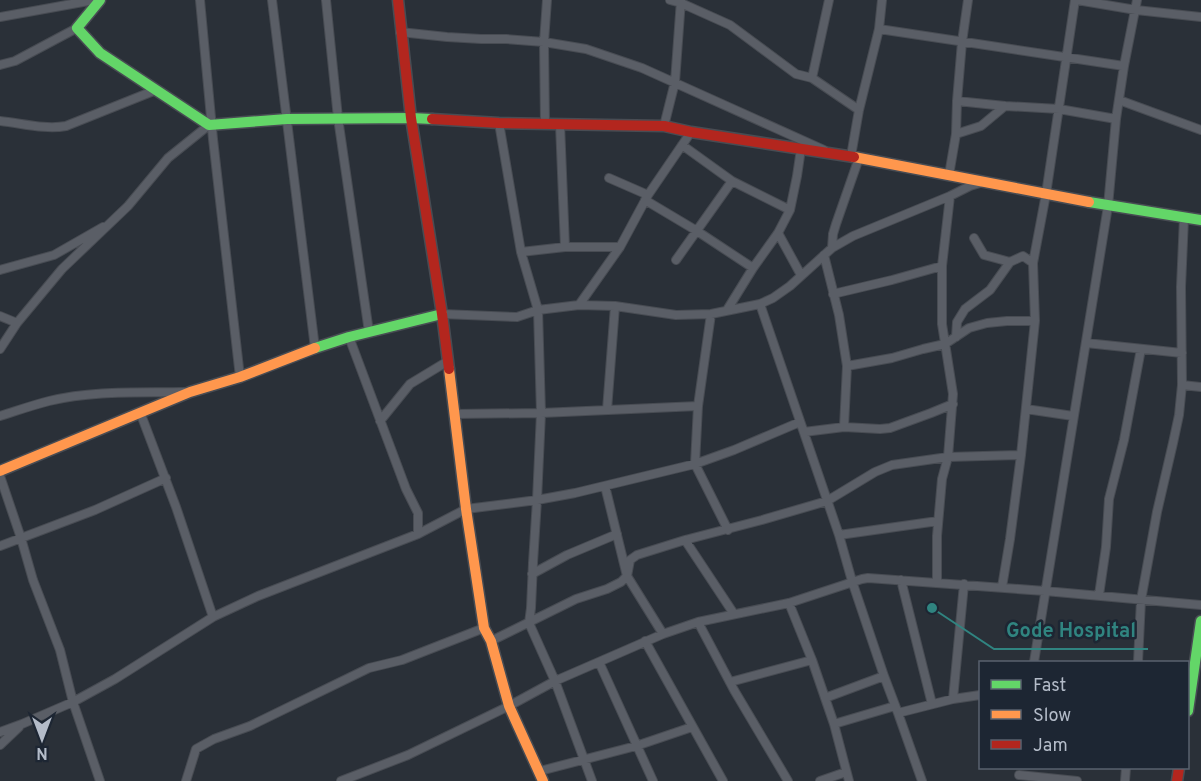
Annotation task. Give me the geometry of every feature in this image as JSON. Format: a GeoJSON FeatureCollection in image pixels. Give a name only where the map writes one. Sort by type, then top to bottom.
{"type":"FeatureCollection","features":[{"type":"Feature","properties":{"kind":"street"},"geometry":{"type":"LineString","coordinates":[[0,17],[94,0]]}},
{"type":"Feature","properties":{"kind":"street"},"geometry":{"type":"LineString","coordinates":[[0,65],[15,60],[77,28],[100,0]]}},
{"type":"Feature","properties":{"kind":"street"},"geometry":{"type":"LineString","coordinates":[[200,0],[210,125],[240,377]]}},
{"type":"Feature","properties":{"kind":"street"},"geometry":{"type":"LineString","coordinates":[[272,0],[315,348]]}},
{"type":"Feature","properties":{"kind":"street"},"geometry":{"type":"LineString","coordinates":[[326,0],[338,118],[369,332]]}},
{"type":"Feature","properties":{"kind":"street"},"geometry":{"type":"LineString","coordinates":[[398,0],[411,117],[442,314],[466,509],[484,628],[491,641],[509,706],[541,776],[584,759],[636,746],[692,727]]}},
{"type":"Feature","properties":{"kind":"street"},"geometry":{"type":"LineString","coordinates":[[545,123],[544,42],[547,0]]}},
{"type":"Feature","properties":{"kind":"street"},"geometry":{"type":"LineString","coordinates":[[670,0],[681,2],[730,25],[796,74],[812,78],[859,110]]}},
{"type":"Feature","properties":{"kind":"street"},"geometry":{"type":"LineString","coordinates":[[812,78],[829,0]]}},
{"type":"Feature","properties":{"kind":"street"},"geometry":{"type":"LineString","coordinates":[[832,248],[833,234],[855,157],[859,110],[879,29],[882,0]]}},
{"type":"Feature","properties":{"kind":"street"},"geometry":{"type":"LineString","coordinates":[[948,176],[956,134],[962,42],[968,0]]}},
{"type":"Feature","properties":{"kind":"street"},"geometry":{"type":"LineString","coordinates":[[1002,587],[1021,455],[1035,321],[1033,263],[1076,0],[1136,10],[1201,17]]}},
{"type":"Feature","properties":{"kind":"street"},"geometry":{"type":"LineString","coordinates":[[1034,661],[1108,206],[1116,118],[1137,0]]}},
{"type":"Feature","properties":{"kind":"street"},"geometry":{"type":"LineString","coordinates":[[664,126],[675,82],[681,2]]}},
{"type":"Feature","properties":{"kind":"street"},"geometry":{"type":"LineString","coordinates":[[77,28],[100,52],[210,125]]}},
{"type":"Feature","properties":{"kind":"street"},"geometry":{"type":"LineString","coordinates":[[879,29],[1124,66]]}},
{"type":"Feature","properties":{"kind":"street"},"geometry":{"type":"LineString","coordinates":[[400,32],[544,42],[586,49],[642,68],[836,155]]}},
{"type":"Feature","properties":{"kind":"street"},"geometry":{"type":"LineString","coordinates":[[0,121],[39,126],[66,126],[156,90]]}},
{"type":"Feature","properties":{"kind":"street"},"geometry":{"type":"LineString","coordinates":[[1119,100],[1201,130]]}},
{"type":"Feature","properties":{"kind":"street"},"geometry":{"type":"LineString","coordinates":[[957,101],[1059,109],[1116,118]]}},
{"type":"Feature","properties":{"kind":"street"},"geometry":{"type":"LineString","coordinates":[[956,134],[981,126],[1005,106]]}},
{"type":"Feature","properties":{"kind":"street"},"geometry":{"type":"LineString","coordinates":[[0,349],[17,323],[62,269],[128,206],[168,158],[210,125],[287,119],[411,117],[499,123],[664,126],[855,157],[1108,206],[1201,220]]}},
{"type":"Feature","properties":{"kind":"street"},"geometry":{"type":"LineString","coordinates":[[499,123],[521,252],[538,310],[541,413],[529,623],[555,681],[592,781]]}},
{"type":"Feature","properties":{"kind":"street"},"geometry":{"type":"LineString","coordinates":[[560,124],[566,247]]}},
{"type":"Feature","properties":{"kind":"street"},"geometry":{"type":"LineString","coordinates":[[579,305],[620,247],[647,198],[691,132]]}},
{"type":"Feature","properties":{"kind":"street"},"geometry":{"type":"LineString","coordinates":[[682,145],[732,181],[790,210]]}},
{"type":"Feature","properties":{"kind":"street"},"geometry":{"type":"LineString","coordinates":[[726,310],[778,233],[790,210],[801,149]]}},
{"type":"Feature","properties":{"kind":"street"},"geometry":{"type":"LineString","coordinates":[[609,178],[647,198],[753,268]]}},
{"type":"Feature","properties":{"kind":"street"},"geometry":{"type":"LineString","coordinates":[[676,260],[732,181]]}},
{"type":"Feature","properties":{"kind":"street"},"geometry":{"type":"LineString","coordinates":[[0,471],[190,392],[240,377],[349,337],[442,314],[512,318],[538,310],[579,305],[615,306],[676,315],[711,314],[760,304],[790,286],[832,248],[853,236],[970,186],[985,182]]}},
{"type":"Feature","properties":{"kind":"street"},"geometry":{"type":"LineString","coordinates":[[936,582],[942,479],[948,457],[953,404],[942,324],[942,266],[950,196]]}},
{"type":"Feature","properties":{"kind":"street"},"geometry":{"type":"LineString","coordinates":[[1138,661],[1141,600],[1156,512],[1179,415],[1182,385],[1181,287],[1184,218]]}},
{"type":"Feature","properties":{"kind":"street"},"geometry":{"type":"LineString","coordinates":[[0,270],[54,255],[114,220]]}},
{"type":"Feature","properties":{"kind":"street"},"geometry":{"type":"LineString","coordinates":[[778,233],[801,275]]}},
{"type":"Feature","properties":{"kind":"street"},"geometry":{"type":"LineString","coordinates":[[974,238],[984,255],[1010,262]]}},
{"type":"Feature","properties":{"kind":"street"},"geometry":{"type":"LineString","coordinates":[[521,252],[566,247],[620,247]]}},
{"type":"Feature","properties":{"kind":"street"},"geometry":{"type":"LineString","coordinates":[[824,255],[847,366],[844,427]]}},
{"type":"Feature","properties":{"kind":"street"},"geometry":{"type":"LineString","coordinates":[[956,337],[957,322],[965,309],[990,290],[1010,262],[1023,256],[1033,263]]}},
{"type":"Feature","properties":{"kind":"street"},"geometry":{"type":"LineString","coordinates":[[833,294],[942,266]]}},
{"type":"Feature","properties":{"kind":"street"},"geometry":{"type":"LineString","coordinates":[[760,304],[839,535],[852,581],[922,781]]}},
{"type":"Feature","properties":{"kind":"street"},"geometry":{"type":"LineString","coordinates":[[607,410],[615,306]]}},
{"type":"Feature","properties":{"kind":"street"},"geometry":{"type":"LineString","coordinates":[[711,314],[698,406],[695,464],[728,530]]}},
{"type":"Feature","properties":{"kind":"street"},"geometry":{"type":"LineString","coordinates":[[0,316],[17,323]]}},
{"type":"Feature","properties":{"kind":"street"},"geometry":{"type":"LineString","coordinates":[[847,366],[892,358],[945,344],[969,328],[987,323],[1035,321]]}},
{"type":"Feature","properties":{"kind":"street"},"geometry":{"type":"LineString","coordinates":[[349,337],[406,489],[418,513],[418,534]]}},
{"type":"Feature","properties":{"kind":"street"},"geometry":{"type":"LineString","coordinates":[[1086,343],[1182,353]]}},
{"type":"Feature","properties":{"kind":"street"},"geometry":{"type":"LineString","coordinates":[[1099,595],[1107,547],[1109,499],[1124,440],[1141,349]]}},
{"type":"Feature","properties":{"kind":"street"},"geometry":{"type":"LineString","coordinates":[[380,421],[410,384],[448,361]]}},
{"type":"Feature","properties":{"kind":"street"},"geometry":{"type":"LineString","coordinates":[[1182,385],[1201,387]]}},
{"type":"Feature","properties":{"kind":"street"},"geometry":{"type":"LineString","coordinates":[[0,416],[50,401],[86,395],[190,392]]}},
{"type":"Feature","properties":{"kind":"street"},"geometry":{"type":"LineString","coordinates":[[804,432],[844,427],[890,428],[953,404]]}},
{"type":"Feature","properties":{"kind":"street"},"geometry":{"type":"LineString","coordinates":[[454,414],[541,413],[698,406]]}},
{"type":"Feature","properties":{"kind":"street"},"geometry":{"type":"LineString","coordinates":[[1026,409],[1073,416]]}},
{"type":"Feature","properties":{"kind":"street"},"geometry":{"type":"LineString","coordinates":[[140,412],[166,478],[213,617]]}},
{"type":"Feature","properties":{"kind":"street"},"geometry":{"type":"LineString","coordinates":[[0,732],[73,702],[115,679],[213,617],[268,591],[418,534],[466,509],[574,494],[695,464],[800,422]]}},
{"type":"Feature","properties":{"kind":"street"},"geometry":{"type":"LineString","coordinates":[[491,641],[576,599],[621,582],[627,576],[632,557],[827,501],[875,472],[892,465],[948,457],[1021,455]]}},
{"type":"Feature","properties":{"kind":"street"},"geometry":{"type":"LineString","coordinates":[[0,476],[33,580],[60,650],[73,702],[100,781]]}},
{"type":"Feature","properties":{"kind":"street"},"geometry":{"type":"LineString","coordinates":[[0,546],[95,510],[166,478]]}},
{"type":"Feature","properties":{"kind":"street"},"geometry":{"type":"LineString","coordinates":[[605,486],[627,576],[663,634]]}},
{"type":"Feature","properties":{"kind":"street"},"geometry":{"type":"LineString","coordinates":[[839,535],[938,521]]}},
{"type":"Feature","properties":{"kind":"street"},"geometry":{"type":"LineString","coordinates":[[532,574],[567,555],[616,534]]}},
{"type":"Feature","properties":{"kind":"street"},"geometry":{"type":"LineString","coordinates":[[685,540],[734,614]]}},
{"type":"Feature","properties":{"kind":"street"},"geometry":{"type":"LineString","coordinates":[[341,781],[408,755],[555,681],[645,641],[699,622],[789,603],[852,581],[868,578],[936,582],[1201,605]]}},
{"type":"Feature","properties":{"kind":"street"},"geometry":{"type":"LineString","coordinates":[[901,580],[932,704]]}},
{"type":"Feature","properties":{"kind":"street"},"geometry":{"type":"LineString","coordinates":[[953,699],[964,584]]}},
{"type":"Feature","properties":{"kind":"street"},"geometry":{"type":"LineString","coordinates":[[789,603],[834,724],[849,781]]}},
{"type":"Feature","properties":{"kind":"street"},"geometry":{"type":"LineString","coordinates":[[1189,704],[1201,621]]}},
{"type":"Feature","properties":{"kind":"street"},"geometry":{"type":"LineString","coordinates":[[699,622],[730,682],[788,781]]}},
{"type":"Feature","properties":{"kind":"street"},"geometry":{"type":"LineString","coordinates":[[186,781],[196,749],[250,726],[369,668],[402,660],[484,628]]}},
{"type":"Feature","properties":{"kind":"street"},"geometry":{"type":"LineString","coordinates":[[645,641],[723,781]]}},
{"type":"Feature","properties":{"kind":"street"},"geometry":{"type":"LineString","coordinates":[[730,682],[812,660]]}},
{"type":"Feature","properties":{"kind":"street"},"geometry":{"type":"LineString","coordinates":[[599,662],[653,781]]}},
{"type":"Feature","properties":{"kind":"street"},"geometry":{"type":"LineString","coordinates":[[825,698],[884,675]]}},
{"type":"Feature","properties":{"kind":"street"},"geometry":{"type":"LineString","coordinates":[[834,724],[897,709],[979,695]]}},
{"type":"Feature","properties":{"kind":"street"},"geometry":{"type":"LineString","coordinates":[[0,745],[22,724]]}},
{"type":"Feature","properties":{"kind":"street"},"geometry":{"type":"LineString","coordinates":[[820,781],[846,772]]}},
{"type":"Feature","properties":{"kind":"street"},"geometry":{"type":"LineString","coordinates":[[1020,775],[1077,781]]}},
{"type":"Feature","properties":{"kind":"traffic: fast"},"geometry":{"type":"LineString","coordinates":[[100,0],[77,28],[100,53],[209,125],[287,119],[432,119]]}},
{"type":"Feature","properties":{"kind":"traffic: fast"},"geometry":{"type":"LineString","coordinates":[[1089,202],[1201,220]]}},
{"type":"Feature","properties":{"kind":"traffic: fast"},"geometry":{"type":"LineString","coordinates":[[315,348],[349,337],[442,314]]}},
{"type":"Feature","properties":{"kind":"traffic: fast"},"geometry":{"type":"LineString","coordinates":[[1189,704],[1201,621]]}},
{"type":"Feature","properties":{"kind":"traffic: slow"},"geometry":{"type":"LineString","coordinates":[[854,157],[1089,202]]}},
{"type":"Feature","properties":{"kind":"traffic: slow"},"geometry":{"type":"LineString","coordinates":[[0,471],[190,392],[240,377],[315,348]]}},
{"type":"Feature","properties":{"kind":"traffic: slow"},"geometry":{"type":"LineString","coordinates":[[449,369],[466,509],[484,628],[491,641],[509,706],[543,781]]}},
{"type":"Feature","properties":{"kind":"traffic: jam"},"geometry":{"type":"LineString","coordinates":[[398,0],[411,118],[449,369]]}},
{"type":"Feature","properties":{"kind":"traffic: jam"},"geometry":{"type":"LineString","coordinates":[[432,119],[499,123],[664,126],[854,157]]}},
{"type":"Feature","properties":{"kind":"traffic: jam"},"geometry":{"type":"LineString","coordinates":[[1177,781],[1179,769]]}},
{"type":"Feature","properties":{"kind":"place","name":"Gode Hospital"},"geometry":{"type":"Point","coordinates":[932,608]}}]}
